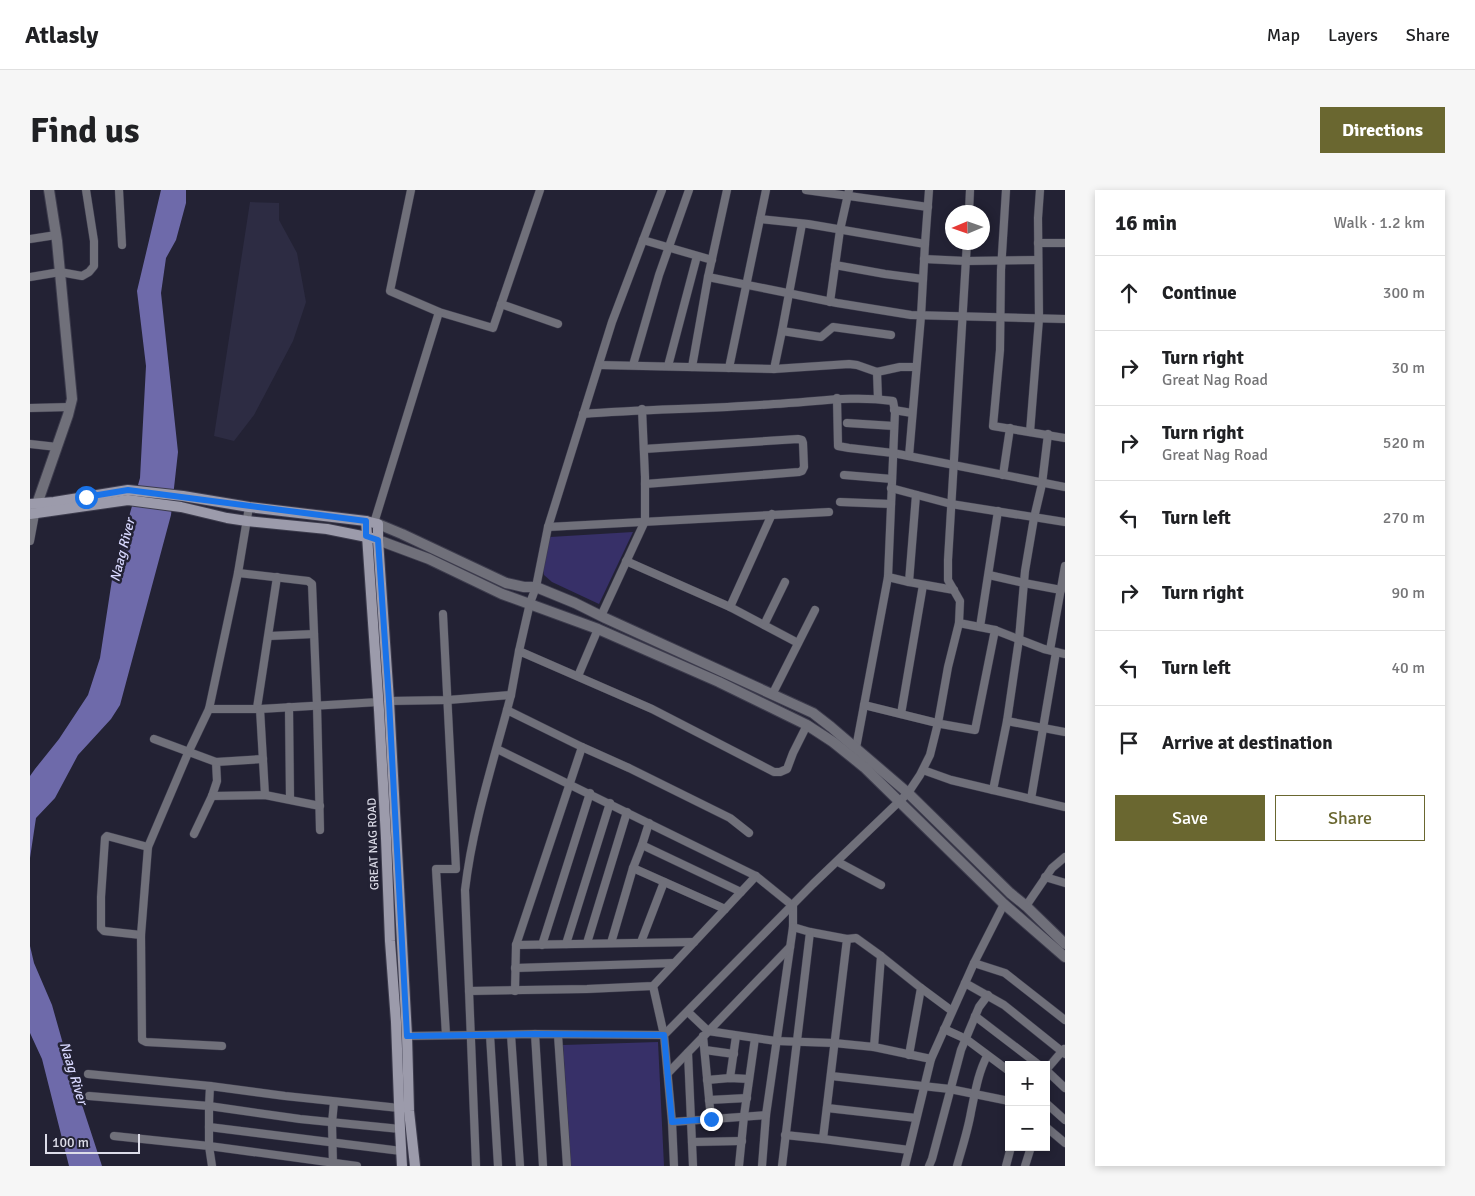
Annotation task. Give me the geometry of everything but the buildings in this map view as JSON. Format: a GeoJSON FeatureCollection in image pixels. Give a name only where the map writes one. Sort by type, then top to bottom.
{"type":"FeatureCollection","features":[{"type":"Feature","properties":{"kind":"main road"},"geometry":{"type":"LineString","coordinates":[[33,509],[54,502],[128,495],[183,496],[373,523]]}},
{"type":"Feature","properties":{"kind":"main road"},"geometry":{"type":"LineString","coordinates":[[128,495],[227,518],[327,529],[378,540]]}},
{"type":"Feature","properties":{"kind":"main road","name":"GREAT NAG ROAD"},"geometry":{"type":"LineString","coordinates":[[373,523],[366,536],[384,702]]}},
{"type":"Feature","properties":{"kind":"main road","name":"GREAT NAG ROAD"},"geometry":{"type":"LineString","coordinates":[[373,523],[378,540],[390,941],[415,1166]]}},
{"type":"Feature","properties":{"kind":"main road","name":"GREAT NAG ROAD"},"geometry":{"type":"LineString","coordinates":[[402,1036],[399,1108],[402,1166]]}},
{"type":"Feature","properties":{"kind":"street"},"geometry":{"type":"LineString","coordinates":[[30,541],[33,509],[57,447],[72,399],[56,235],[49,190]]}},
{"type":"Feature","properties":{"kind":"street"},"geometry":{"type":"LineString","coordinates":[[30,277],[60,272],[82,276],[94,266],[94,241],[86,190]]}},
{"type":"Feature","properties":{"kind":"street"},"geometry":{"type":"LineString","coordinates":[[119,190],[122,245]]}},
{"type":"Feature","properties":{"kind":"street"},"geometry":{"type":"LineString","coordinates":[[412,190],[390,291],[439,312],[493,328],[540,190]]}},
{"type":"Feature","properties":{"kind":"street"},"geometry":{"type":"LineString","coordinates":[[476,1166],[465,890],[467,870],[484,794],[511,696],[519,651],[536,587],[548,527],[612,322],[662,190]]}},
{"type":"Feature","properties":{"kind":"street"},"geometry":{"type":"LineString","coordinates":[[633,365],[668,248],[689,190]]}},
{"type":"Feature","properties":{"kind":"street"},"geometry":{"type":"LineString","coordinates":[[692,366],[708,277],[728,190]]}},
{"type":"Feature","properties":{"kind":"street"},"geometry":{"type":"LineString","coordinates":[[729,368],[766,190]]}},
{"type":"Feature","properties":{"kind":"street"},"geometry":{"type":"LineString","coordinates":[[806,190],[848,193],[928,207]]}},
{"type":"Feature","properties":{"kind":"street"},"geometry":{"type":"LineString","coordinates":[[909,456],[929,190]]}},
{"type":"Feature","properties":{"kind":"street"},"geometry":{"type":"LineString","coordinates":[[969,205],[970,190]]}},
{"type":"Feature","properties":{"kind":"street"},"geometry":{"type":"LineString","coordinates":[[1006,190],[1001,261],[1000,350],[994,426],[1065,438]]}},
{"type":"Feature","properties":{"kind":"street"},"geometry":{"type":"LineString","coordinates":[[1030,432],[1039,319],[1038,243],[1040,190]]}},
{"type":"Feature","properties":{"kind":"street"},"geometry":{"type":"LineString","coordinates":[[830,302],[840,230],[848,193]]}},
{"type":"Feature","properties":{"kind":"street"},"geometry":{"type":"LineString","coordinates":[[760,219],[808,224],[924,244]]}},
{"type":"Feature","properties":{"kind":"street"},"geometry":{"type":"LineString","coordinates":[[774,369],[802,224]]}},
{"type":"Feature","properties":{"kind":"street"},"geometry":{"type":"LineString","coordinates":[[30,239],[56,235]]}},
{"type":"Feature","properties":{"kind":"street"},"geometry":{"type":"LineString","coordinates":[[643,240],[712,260]]}},
{"type":"Feature","properties":{"kind":"street"},"geometry":{"type":"LineString","coordinates":[[1038,243],[1065,243]]}},
{"type":"Feature","properties":{"kind":"street"},"geometry":{"type":"LineString","coordinates":[[402,1036],[664,1035],[813,884],[908,793],[930,755],[959,623],[960,601],[948,580],[967,250]]}},
{"type":"Feature","properties":{"kind":"street"},"geometry":{"type":"LineString","coordinates":[[668,366],[697,256]]}},
{"type":"Feature","properties":{"kind":"street"},"geometry":{"type":"LineString","coordinates":[[924,259],[966,261],[1038,260]]}},
{"type":"Feature","properties":{"kind":"street"},"geometry":{"type":"LineString","coordinates":[[835,264],[923,279]]}},
{"type":"Feature","properties":{"kind":"street"},"geometry":{"type":"LineString","coordinates":[[708,277],[830,302],[921,316],[1000,316],[1065,319]]}},
{"type":"Feature","properties":{"kind":"street"},"geometry":{"type":"LineString","coordinates":[[501,304],[558,324]]}},
{"type":"Feature","properties":{"kind":"street"},"geometry":{"type":"LineString","coordinates":[[439,312],[373,523],[402,534],[506,583],[524,587],[536,587],[812,713],[908,793],[1065,944]]}},
{"type":"Feature","properties":{"kind":"street"},"geometry":{"type":"LineString","coordinates":[[782,330],[821,337],[833,327],[891,334]]}},
{"type":"Feature","properties":{"kind":"street"},"geometry":{"type":"LineString","coordinates":[[598,365],[774,369],[849,364],[877,372],[900,367],[916,368]]}},
{"type":"Feature","properties":{"kind":"street"},"geometry":{"type":"LineString","coordinates":[[877,372],[878,399]]}},
{"type":"Feature","properties":{"kind":"street"},"geometry":{"type":"LineString","coordinates":[[583,414],[642,409],[774,404],[837,398],[892,401],[894,426],[888,577],[856,748]]}},
{"type":"Feature","properties":{"kind":"street"},"geometry":{"type":"LineString","coordinates":[[837,398],[838,446],[893,453],[1042,484],[1065,487]]}},
{"type":"Feature","properties":{"kind":"street"},"geometry":{"type":"LineString","coordinates":[[30,408],[70,407]]}},
{"type":"Feature","properties":{"kind":"street"},"geometry":{"type":"LineString","coordinates":[[601,616],[645,521],[642,409]]}},
{"type":"Feature","properties":{"kind":"street"},"geometry":{"type":"LineString","coordinates":[[894,410],[912,413]]}},
{"type":"Feature","properties":{"kind":"street"},"geometry":{"type":"LineString","coordinates":[[847,423],[894,426]]}},
{"type":"Feature","properties":{"kind":"street"},"geometry":{"type":"LineString","coordinates":[[1003,476],[1010,428]]}},
{"type":"Feature","properties":{"kind":"street"},"geometry":{"type":"LineString","coordinates":[[994,790],[1007,721],[1019,639],[1024,583],[1034,518],[1042,484],[1048,434]]}},
{"type":"Feature","properties":{"kind":"street"},"geometry":{"type":"LineString","coordinates":[[644,449],[798,439],[802,440],[803,443],[804,467],[799,472],[645,484]]}},
{"type":"Feature","properties":{"kind":"street"},"geometry":{"type":"LineString","coordinates":[[30,444],[57,447]]}},
{"type":"Feature","properties":{"kind":"street"},"geometry":{"type":"LineString","coordinates":[[844,475],[892,478]]}},
{"type":"Feature","properties":{"kind":"street"},"geometry":{"type":"LineString","coordinates":[[891,488],[951,504],[1065,522]]}},
{"type":"Feature","properties":{"kind":"street"},"geometry":{"type":"LineString","coordinates":[[909,582],[916,495]]}},
{"type":"Feature","properties":{"kind":"street"},"geometry":{"type":"LineString","coordinates":[[840,502],[891,504]]}},
{"type":"Feature","properties":{"kind":"street"},"geometry":{"type":"LineString","coordinates":[[222,1046],[146,1042],[142,1040],[141,935],[148,846],[209,709],[238,573],[249,506]]}},
{"type":"Feature","properties":{"kind":"street"},"geometry":{"type":"LineString","coordinates":[[980,627],[998,511]]}},
{"type":"Feature","properties":{"kind":"street"},"geometry":{"type":"LineString","coordinates":[[548,527],[829,512]]}},
{"type":"Feature","properties":{"kind":"street"},"geometry":{"type":"LineString","coordinates":[[730,607],[772,514]]}},
{"type":"Feature","properties":{"kind":"street"},"geometry":{"type":"LineString","coordinates":[[378,540],[429,559],[502,594],[598,629],[720,682],[806,725],[833,742],[864,768],[1004,904],[1065,957]]}},
{"type":"Feature","properties":{"kind":"street"},"geometry":{"type":"LineString","coordinates":[[626,561],[730,607],[798,643]]}},
{"type":"Feature","properties":{"kind":"street"},"geometry":{"type":"LineString","coordinates":[[1031,799],[1044,728],[1065,566]]}},
{"type":"Feature","properties":{"kind":"street"},"geometry":{"type":"LineString","coordinates":[[238,573],[308,581],[312,584],[320,830]]}},
{"type":"Feature","properties":{"kind":"street"},"geometry":{"type":"LineString","coordinates":[[988,574],[1061,590]]}},
{"type":"Feature","properties":{"kind":"street"},"geometry":{"type":"LineString","coordinates":[[266,795],[259,709],[277,577]]}},
{"type":"Feature","properties":{"kind":"street"},"geometry":{"type":"LineString","coordinates":[[888,577],[954,590]]}},
{"type":"Feature","properties":{"kind":"street"},"geometry":{"type":"LineString","coordinates":[[764,625],[785,582]]}},
{"type":"Feature","properties":{"kind":"street"},"geometry":{"type":"LineString","coordinates":[[901,714],[923,585]]}},
{"type":"Feature","properties":{"kind":"street"},"geometry":{"type":"LineString","coordinates":[[772,695],[815,610]]}},
{"type":"Feature","properties":{"kind":"street"},"geometry":{"type":"LineString","coordinates":[[443,614],[456,869]]}},
{"type":"Feature","properties":{"kind":"street"},"geometry":{"type":"LineString","coordinates":[[959,623],[995,630],[1065,654]]}},
{"type":"Feature","properties":{"kind":"street"},"geometry":{"type":"LineString","coordinates":[[578,676],[598,629]]}},
{"type":"Feature","properties":{"kind":"street"},"geometry":{"type":"LineString","coordinates":[[864,705],[975,730],[995,630]]}},
{"type":"Feature","properties":{"kind":"street"},"geometry":{"type":"LineString","coordinates":[[269,636],[314,634]]}},
{"type":"Feature","properties":{"kind":"street"},"geometry":{"type":"LineString","coordinates":[[519,651],[652,709],[774,772],[787,769],[806,725]]}},
{"type":"Feature","properties":{"kind":"street"},"geometry":{"type":"LineString","coordinates":[[209,709],[259,709],[511,696]]}},
{"type":"Feature","properties":{"kind":"street"},"geometry":{"type":"LineString","coordinates":[[289,707],[290,799]]}},
{"type":"Feature","properties":{"kind":"street"},"geometry":{"type":"LineString","coordinates":[[507,710],[730,818],[749,833]]}},
{"type":"Feature","properties":{"kind":"street"},"geometry":{"type":"LineString","coordinates":[[1007,721],[1065,732]]}},
{"type":"Feature","properties":{"kind":"street"},"geometry":{"type":"LineString","coordinates":[[154,739],[216,762],[263,759]]}},
{"type":"Feature","properties":{"kind":"street"},"geometry":{"type":"LineString","coordinates":[[515,991],[516,945],[582,747]]}},
{"type":"Feature","properties":{"kind":"street"},"geometry":{"type":"LineString","coordinates":[[497,749],[756,876],[793,906]]}},
{"type":"Feature","properties":{"kind":"street"},"geometry":{"type":"LineString","coordinates":[[194,834],[217,781],[216,762]]}},
{"type":"Feature","properties":{"kind":"street"},"geometry":{"type":"LineString","coordinates":[[923,770],[951,780],[1065,808]]}},
{"type":"Feature","properties":{"kind":"street"},"geometry":{"type":"LineString","coordinates":[[542,944],[590,794]]}},
{"type":"Feature","properties":{"kind":"street"},"geometry":{"type":"LineString","coordinates":[[212,796],[266,795],[320,806]]}},
{"type":"Feature","properties":{"kind":"street"},"geometry":{"type":"LineString","coordinates":[[566,944],[610,803]]}},
{"type":"Feature","properties":{"kind":"street"},"geometry":{"type":"LineString","coordinates":[[587,944],[627,812]]}},
{"type":"Feature","properties":{"kind":"street"},"geometry":{"type":"LineString","coordinates":[[611,943],[633,868],[649,823]]}},
{"type":"Feature","properties":{"kind":"street"},"geometry":{"type":"LineString","coordinates":[[141,935],[104,931],[101,928],[105,838],[108,836],[148,846]]}},
{"type":"Feature","properties":{"kind":"street"},"geometry":{"type":"LineString","coordinates":[[642,845],[741,892]]}},
{"type":"Feature","properties":{"kind":"street"},"geometry":{"type":"LineString","coordinates":[[1026,906],[1052,868],[1065,857]]}},
{"type":"Feature","properties":{"kind":"street"},"geometry":{"type":"LineString","coordinates":[[838,862],[881,885]]}},
{"type":"Feature","properties":{"kind":"street"},"geometry":{"type":"LineString","coordinates":[[633,868],[725,909]]}},
{"type":"Feature","properties":{"kind":"street"},"geometry":{"type":"LineString","coordinates":[[446,1035],[436,869],[467,870]]}},
{"type":"Feature","properties":{"kind":"street"},"geometry":{"type":"LineString","coordinates":[[469,991],[653,986],[756,876]]}},
{"type":"Feature","properties":{"kind":"street"},"geometry":{"type":"LineString","coordinates":[[1046,877],[1065,883]]}},
{"type":"Feature","properties":{"kind":"street"},"geometry":{"type":"LineString","coordinates":[[641,942],[664,882]]}},
{"type":"Feature","properties":{"kind":"street"},"geometry":{"type":"LineString","coordinates":[[905,1166],[931,1059],[974,962],[1004,904]]}},
{"type":"Feature","properties":{"kind":"street"},"geometry":{"type":"LineString","coordinates":[[762,1166],[766,1115],[793,927],[793,906]]}},
{"type":"Feature","properties":{"kind":"street"},"geometry":{"type":"LineString","coordinates":[[793,927],[847,939],[856,938],[952,1011]]}},
{"type":"Feature","properties":{"kind":"street"},"geometry":{"type":"LineString","coordinates":[[782,1166],[810,932]]}},
{"type":"Feature","properties":{"kind":"street"},"geometry":{"type":"LineString","coordinates":[[823,1139],[847,939]]}},
{"type":"Feature","properties":{"kind":"street"},"geometry":{"type":"LineString","coordinates":[[516,945],[694,942]]}},
{"type":"Feature","properties":{"kind":"street"},"geometry":{"type":"LineString","coordinates":[[668,1073],[790,946]]}},
{"type":"Feature","properties":{"kind":"street"},"geometry":{"type":"LineString","coordinates":[[874,1047],[881,956]]}},
{"type":"Feature","properties":{"kind":"street"},"geometry":{"type":"LineString","coordinates":[[974,962],[1005,973],[1065,1020]]}},
{"type":"Feature","properties":{"kind":"street"},"geometry":{"type":"LineString","coordinates":[[515,968],[674,963]]}},
{"type":"Feature","properties":{"kind":"street"},"geometry":{"type":"LineString","coordinates":[[965,982],[1004,1005],[1064,1051],[1050,1066]]}},
{"type":"Feature","properties":{"kind":"street"},"geometry":{"type":"LineString","coordinates":[[653,986],[664,1035],[674,1166]]}},
{"type":"Feature","properties":{"kind":"street"},"geometry":{"type":"LineString","coordinates":[[909,1055],[921,988]]}},
{"type":"Feature","properties":{"kind":"street"},"geometry":{"type":"LineString","coordinates":[[929,1166],[961,1050],[979,1007],[988,995]]}},
{"type":"Feature","properties":{"kind":"street"},"geometry":{"type":"LineString","coordinates":[[688,1012],[706,1034],[705,1050],[711,1119]]}},
{"type":"Feature","properties":{"kind":"street"},"geometry":{"type":"LineString","coordinates":[[975,1016],[1034,1061]]}},
{"type":"Feature","properties":{"kind":"street"},"geometry":{"type":"LineString","coordinates":[[944,1029],[966,1039],[1005,1068]]}},
{"type":"Feature","properties":{"kind":"street"},"geometry":{"type":"LineString","coordinates":[[535,1034],[543,1166]]}},
{"type":"Feature","properties":{"kind":"street"},"geometry":{"type":"LineString","coordinates":[[706,1034],[776,1041],[834,1043],[874,1047],[931,1059]]}},
{"type":"Feature","properties":{"kind":"street"},"geometry":{"type":"LineString","coordinates":[[490,1035],[498,1166]]}},
{"type":"Feature","properties":{"kind":"street"},"geometry":{"type":"LineString","coordinates":[[511,1035],[520,1166]]}},
{"type":"Feature","properties":{"kind":"street"},"geometry":{"type":"LineString","coordinates":[[558,1035],[567,1166]]}},
{"type":"Feature","properties":{"kind":"street"},"geometry":{"type":"LineString","coordinates":[[730,1078],[736,1036]]}},
{"type":"Feature","properties":{"kind":"street"},"geometry":{"type":"LineString","coordinates":[[739,1166],[755,1038]]}},
{"type":"Feature","properties":{"kind":"street"},"geometry":{"type":"LineString","coordinates":[[705,1050],[734,1054]]}},
{"type":"Feature","properties":{"kind":"street"},"geometry":{"type":"LineString","coordinates":[[688,1053],[693,1166]]}},
{"type":"Feature","properties":{"kind":"street"},"geometry":{"type":"LineString","coordinates":[[957,1166],[974,1094],[983,1065],[988,1056]]}},
{"type":"Feature","properties":{"kind":"street"},"geometry":{"type":"LineString","coordinates":[[88,1074],[399,1108]]}},
{"type":"Feature","properties":{"kind":"street"},"geometry":{"type":"LineString","coordinates":[[1050,1074],[1065,1088]]}},
{"type":"Feature","properties":{"kind":"street"},"geometry":{"type":"LineString","coordinates":[[831,1076],[950,1089],[1005,1100]]}},
{"type":"Feature","properties":{"kind":"street"},"geometry":{"type":"LineString","coordinates":[[707,1080],[730,1078],[749,1080]]}},
{"type":"Feature","properties":{"kind":"street"},"geometry":{"type":"LineString","coordinates":[[210,1086],[209,1127],[212,1166]]}},
{"type":"Feature","properties":{"kind":"street"},"geometry":{"type":"LineString","coordinates":[[89,1096],[209,1106],[332,1123],[400,1129]]}},
{"type":"Feature","properties":{"kind":"street"},"geometry":{"type":"LineString","coordinates":[[709,1100],[746,1098]]}},
{"type":"Feature","properties":{"kind":"street"},"geometry":{"type":"LineString","coordinates":[[333,1165],[332,1123],[334,1102]]}},
{"type":"Feature","properties":{"kind":"street"},"geometry":{"type":"LineString","coordinates":[[1049,1106],[1065,1120]]}},
{"type":"Feature","properties":{"kind":"street"},"geometry":{"type":"LineString","coordinates":[[827,1108],[916,1118]]}},
{"type":"Feature","properties":{"kind":"street"},"geometry":{"type":"LineString","coordinates":[[672,1122],[766,1115]]}},
{"type":"Feature","properties":{"kind":"street"},"geometry":{"type":"LineString","coordinates":[[209,1127],[401,1151]]}},
{"type":"Feature","properties":{"kind":"street"},"geometry":{"type":"LineString","coordinates":[[1050,1130],[1065,1143]]}},
{"type":"Feature","properties":{"kind":"street"},"geometry":{"type":"LineString","coordinates":[[785,1135],[909,1150]]}},
{"type":"Feature","properties":{"kind":"street"},"geometry":{"type":"LineString","coordinates":[[114,1136],[210,1146],[333,1165],[357,1166]]}},
{"type":"Feature","properties":{"kind":"street"},"geometry":{"type":"LineString","coordinates":[[692,1142],[742,1141]]}},
{"type":"Feature","properties":{"kind":"street"},"geometry":{"type":"LineString","coordinates":[[1006,1166],[1010,1151]]}},
{"type":"Feature","properties":{"kind":"street"},"geometry":{"type":"LineString","coordinates":[[1025,1166],[1031,1151]]}},
{"type":"Feature","properties":{"kind":"shaded area"},"geometry":{"type":"Polygon","coordinates":[[[250,202],[279,203],[279,220],[297,253],[306,302],[293,341],[254,415],[234,441],[214,436],[250,202]]]}},
{"type":"Feature","properties":{"kind":"shaded area"},"geometry":{"type":"Polygon","coordinates":[[[633,532],[599,604],[552,582],[544,575],[541,561],[550,537],[633,532]]]}},
{"type":"Feature","properties":{"kind":"shaded area"},"geometry":{"type":"Polygon","coordinates":[[[658,1042],[664,1166],[571,1166],[563,1045],[658,1042]]]}},
{"type":"Feature","properties":{"kind":"water","name":"Naag River"},"geometry":{"type":"Polygon","coordinates":[[[161,190],[186,190],[186,203],[176,240],[166,258],[161,293],[178,452],[171,515],[120,705],[111,719],[78,755],[55,798],[36,818],[30,858],[30,776],[59,739],[88,695],[100,658],[113,573],[140,478],[146,366],[137,291],[161,190]]]}},
{"type":"Feature","properties":{"kind":"water"},"geometry":{"type":"Polygon","coordinates":[[[30,946],[34,963],[52,1005],[69,1065],[102,1166],[69,1166],[42,1059],[30,1033],[30,946]]]}},
{"type":"Feature","properties":{"kind":"route"},"geometry":{"type":"LineString","coordinates":[[86,497],[128,490],[366,521],[366,536],[378,540],[389,701],[407,1036],[535,1034],[664,1035],[672,1122],[711,1119]]}}]}
